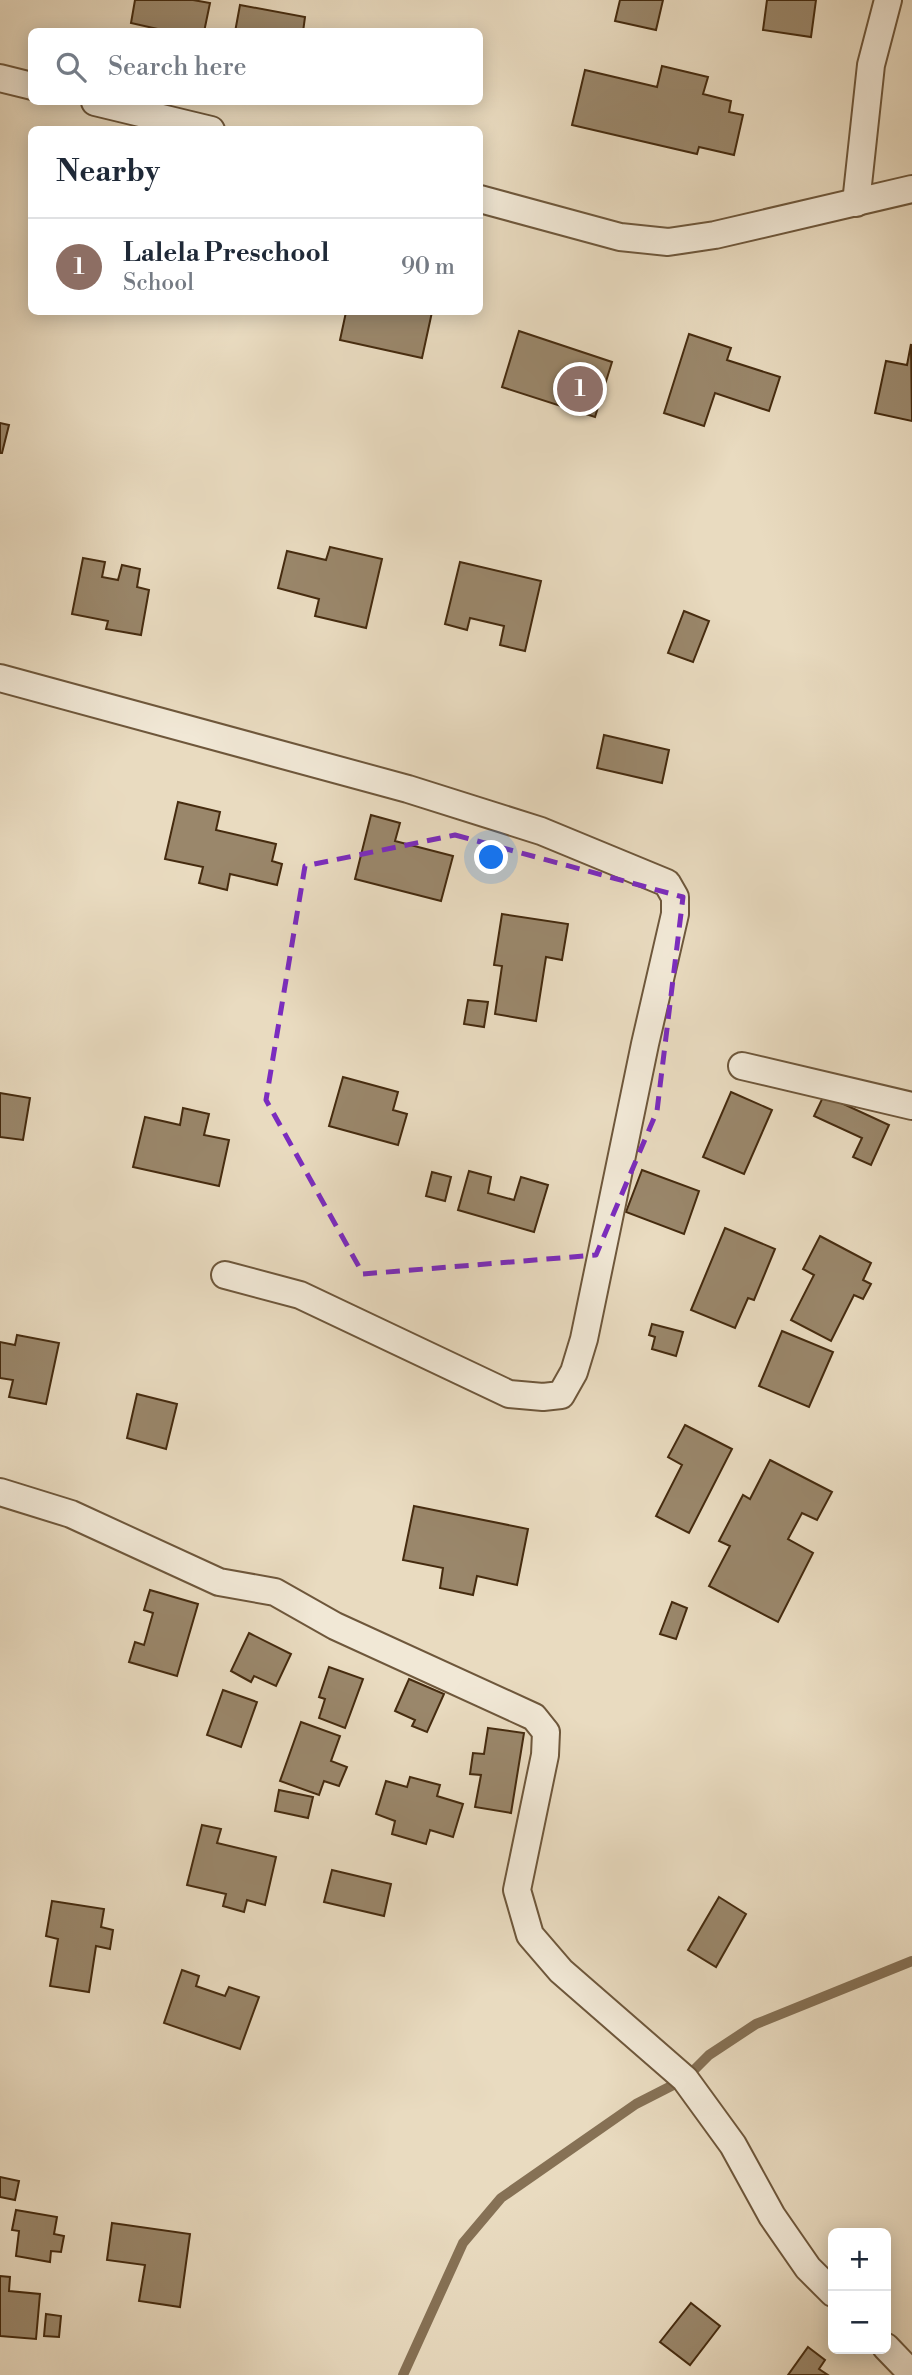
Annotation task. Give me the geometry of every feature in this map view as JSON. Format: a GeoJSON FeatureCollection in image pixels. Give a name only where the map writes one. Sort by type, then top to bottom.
{"type":"FeatureCollection","features":[{"type":"Feature","properties":{"kind":"street"},"geometry":{"type":"LineString","coordinates":[[856,203],[871,65],[888,0]]}},
{"type":"Feature","properties":{"kind":"street"},"geometry":{"type":"LineString","coordinates":[[0,78],[28,85]]}},
{"type":"Feature","properties":{"kind":"street"},"geometry":{"type":"LineString","coordinates":[[107,105],[194,126]]}},
{"type":"Feature","properties":{"kind":"street"},"geometry":{"type":"LineString","coordinates":[[483,201],[620,237],[668,242],[715,235],[912,189]]}},
{"type":"Feature","properties":{"kind":"street"},"geometry":{"type":"LineString","coordinates":[[0,678],[408,789],[541,831],[667,883],[675,897],[675,914],[645,1044],[584,1339],[574,1372],[561,1395],[543,1397],[509,1394],[300,1295],[225,1275]]}},
{"type":"Feature","properties":{"kind":"street"},"geometry":{"type":"LineString","coordinates":[[743,1066],[912,1106]]}},
{"type":"Feature","properties":{"kind":"street"},"geometry":{"type":"LineString","coordinates":[[0,1492],[71,1514],[219,1582],[275,1592],[335,1626],[534,1717],[546,1732],[545,1755],[517,1890],[530,1935],[561,1971],[685,2079],[733,2144],[786,2237],[808,2268],[830,2291]]}},
{"type":"Feature","properties":{"kind":"street"},"geometry":{"type":"LineString","coordinates":[[891,2352],[912,2374]]}},
{"type":"Feature","properties":{"kind":"highlighted area"},"geometry":{"type":"Polygon","coordinates":[[[455,835],[683,897],[657,1111],[596,1255],[363,1274],[266,1100],[305,866],[455,835]]]}},
{"type":"Feature","properties":{"kind":"building"},"geometry":{"type":"Polygon","coordinates":[[[135,0],[193,0],[210,3],[205,28],[153,28],[131,23],[135,0]]]}},
{"type":"Feature","properties":{"kind":"building"},"geometry":{"type":"Polygon","coordinates":[[[620,0],[663,0],[656,30],[615,21],[620,0]]]}},
{"type":"Feature","properties":{"kind":"building"},"geometry":{"type":"Polygon","coordinates":[[[767,0],[816,0],[811,37],[763,30],[767,0]]]}},
{"type":"Feature","properties":{"kind":"building"},"geometry":{"type":"Polygon","coordinates":[[[240,5],[305,17],[304,28],[236,28],[240,5]]]}},
{"type":"Feature","properties":{"kind":"building"},"geometry":{"type":"Polygon","coordinates":[[[662,66],[708,77],[703,94],[731,101],[729,112],[743,115],[734,155],[699,147],[697,154],[572,125],[585,70],[657,87],[662,66]]]}},
{"type":"Feature","properties":{"kind":"building"},"geometry":{"type":"Polygon","coordinates":[[[345,315],[431,315],[422,358],[340,340],[345,315]]]}},
{"type":"Feature","properties":{"kind":"building"},"geometry":{"type":"Polygon","coordinates":[[[519,331],[612,362],[595,417],[502,387],[519,331]]]}},
{"type":"Feature","properties":{"kind":"building"},"geometry":{"type":"Polygon","coordinates":[[[689,334],[731,348],[727,360],[780,377],[769,411],[715,393],[704,426],[664,413],[689,334]]]}},
{"type":"Feature","properties":{"kind":"building"},"geometry":{"type":"Polygon","coordinates":[[[911,344],[912,421],[875,413],[886,361],[907,365],[911,344]]]}},
{"type":"Feature","properties":{"kind":"building"},"geometry":{"type":"Polygon","coordinates":[[[0,423],[9,425],[2,453],[0,453],[0,423]]]}},
{"type":"Feature","properties":{"kind":"building"},"geometry":{"type":"Polygon","coordinates":[[[330,547],[382,559],[366,628],[315,616],[319,599],[278,588],[287,551],[326,560],[330,547]]]}},
{"type":"Feature","properties":{"kind":"building"},"geometry":{"type":"Polygon","coordinates":[[[83,558],[105,562],[102,577],[118,580],[122,565],[140,569],[137,587],[149,590],[141,635],[106,629],[108,621],[72,614],[83,558]]]}},
{"type":"Feature","properties":{"kind":"building"},"geometry":{"type":"Polygon","coordinates":[[[460,562],[541,581],[525,651],[500,645],[504,626],[470,618],[467,630],[445,624],[460,562]]]}},
{"type":"Feature","properties":{"kind":"building"},"geometry":{"type":"Polygon","coordinates":[[[684,611],[709,621],[693,662],[668,653],[684,611]]]}},
{"type":"Feature","properties":{"kind":"building"},"geometry":{"type":"Polygon","coordinates":[[[604,735],[669,750],[662,783],[597,768],[604,735]]]}},
{"type":"Feature","properties":{"kind":"building"},"geometry":{"type":"Polygon","coordinates":[[[178,802],[220,812],[216,830],[276,844],[272,861],[282,864],[277,885],[230,874],[227,890],[199,883],[203,867],[165,859],[178,802]]]}},
{"type":"Feature","properties":{"kind":"building"},"geometry":{"type":"Polygon","coordinates":[[[371,815],[400,823],[395,841],[453,856],[441,901],[355,879],[371,815]]]}},
{"type":"Feature","properties":{"kind":"building"},"geometry":{"type":"Polygon","coordinates":[[[502,914],[568,924],[562,960],[546,957],[536,1021],[495,1014],[502,966],[494,965],[502,914]]]}},
{"type":"Feature","properties":{"kind":"building"},"geometry":{"type":"Polygon","coordinates":[[[468,1000],[488,1002],[484,1027],[464,1024],[468,1000]]]}},
{"type":"Feature","properties":{"kind":"building"},"geometry":{"type":"Polygon","coordinates":[[[343,1077],[398,1092],[393,1110],[407,1114],[398,1145],[329,1126],[343,1077]]]}},
{"type":"Feature","properties":{"kind":"building"},"geometry":{"type":"Polygon","coordinates":[[[731,1092],[772,1110],[744,1174],[703,1157],[731,1092]]]}},
{"type":"Feature","properties":{"kind":"building"},"geometry":{"type":"Polygon","coordinates":[[[0,1093],[30,1098],[23,1140],[0,1137],[0,1093]]]}},
{"type":"Feature","properties":{"kind":"building"},"geometry":{"type":"Polygon","coordinates":[[[824,1095],[889,1125],[871,1165],[853,1157],[862,1138],[814,1116],[824,1095]]]}},
{"type":"Feature","properties":{"kind":"building"},"geometry":{"type":"Polygon","coordinates":[[[183,1108],[209,1114],[204,1135],[229,1140],[219,1186],[133,1167],[145,1117],[180,1125],[183,1108]]]}},
{"type":"Feature","properties":{"kind":"building"},"geometry":{"type":"Polygon","coordinates":[[[642,1170],[699,1191],[684,1234],[626,1212],[642,1170]]]}},
{"type":"Feature","properties":{"kind":"building"},"geometry":{"type":"Polygon","coordinates":[[[469,1171],[491,1177],[488,1193],[514,1200],[521,1177],[548,1185],[534,1232],[458,1210],[469,1171]]]}},
{"type":"Feature","properties":{"kind":"building"},"geometry":{"type":"Polygon","coordinates":[[[432,1172],[451,1177],[445,1201],[426,1196],[432,1172]]]}},
{"type":"Feature","properties":{"kind":"building"},"geometry":{"type":"Polygon","coordinates":[[[725,1228],[775,1249],[754,1300],[748,1298],[735,1328],[691,1310],[725,1228]]]}},
{"type":"Feature","properties":{"kind":"building"},"geometry":{"type":"Polygon","coordinates":[[[820,1236],[871,1263],[863,1280],[871,1284],[863,1299],[854,1295],[831,1341],[791,1320],[814,1275],[803,1269],[820,1236]]]}},
{"type":"Feature","properties":{"kind":"building"},"geometry":{"type":"Polygon","coordinates":[[[652,1324],[683,1332],[676,1356],[652,1349],[655,1337],[649,1335],[652,1324]]]}},
{"type":"Feature","properties":{"kind":"building"},"geometry":{"type":"Polygon","coordinates":[[[782,1331],[833,1352],[809,1407],[759,1386],[782,1331]]]}},
{"type":"Feature","properties":{"kind":"building"},"geometry":{"type":"Polygon","coordinates":[[[17,1335],[59,1343],[46,1404],[9,1397],[13,1380],[0,1378],[0,1342],[15,1345],[17,1335]]]}},
{"type":"Feature","properties":{"kind":"building"},"geometry":{"type":"Polygon","coordinates":[[[137,1394],[177,1404],[166,1449],[127,1438],[137,1394]]]}},
{"type":"Feature","properties":{"kind":"building"},"geometry":{"type":"Polygon","coordinates":[[[685,1425],[732,1449],[689,1533],[656,1516],[682,1465],[668,1457],[685,1425]]]}},
{"type":"Feature","properties":{"kind":"building"},"geometry":{"type":"Polygon","coordinates":[[[770,1460],[832,1492],[817,1520],[802,1513],[788,1539],[813,1553],[778,1622],[709,1586],[730,1546],[719,1541],[743,1495],[750,1499],[770,1460]]]}},
{"type":"Feature","properties":{"kind":"building"},"geometry":{"type":"Polygon","coordinates":[[[414,1506],[528,1529],[517,1585],[477,1576],[473,1595],[440,1588],[443,1568],[403,1560],[414,1506]]]}},
{"type":"Feature","properties":{"kind":"building"},"geometry":{"type":"Polygon","coordinates":[[[150,1590],[198,1604],[177,1676],[129,1662],[135,1642],[144,1645],[153,1613],[144,1610],[150,1590]]]}},
{"type":"Feature","properties":{"kind":"building"},"geometry":{"type":"Polygon","coordinates":[[[672,1602],[687,1608],[676,1639],[660,1634],[672,1602]]]}},
{"type":"Feature","properties":{"kind":"building"},"geometry":{"type":"Polygon","coordinates":[[[249,1633],[291,1654],[276,1686],[254,1676],[251,1682],[231,1671],[249,1633]]]}},
{"type":"Feature","properties":{"kind":"building"},"geometry":{"type":"Polygon","coordinates":[[[329,1667],[363,1679],[345,1728],[319,1718],[325,1699],[319,1697],[329,1667]]]}},
{"type":"Feature","properties":{"kind":"building"},"geometry":{"type":"Polygon","coordinates":[[[409,1679],[444,1694],[427,1732],[412,1726],[415,1720],[395,1711],[409,1679]]]}},
{"type":"Feature","properties":{"kind":"building"},"geometry":{"type":"Polygon","coordinates":[[[223,1690],[257,1702],[241,1747],[207,1735],[223,1690]]]}},
{"type":"Feature","properties":{"kind":"building"},"geometry":{"type":"Polygon","coordinates":[[[301,1722],[340,1736],[331,1761],[347,1767],[339,1786],[324,1781],[319,1795],[280,1781],[301,1722]]]}},
{"type":"Feature","properties":{"kind":"building"},"geometry":{"type":"Polygon","coordinates":[[[488,1728],[524,1733],[511,1813],[475,1807],[481,1775],[470,1774],[473,1753],[484,1754],[488,1728]]]}},
{"type":"Feature","properties":{"kind":"building"},"geometry":{"type":"Polygon","coordinates":[[[410,1777],[440,1785],[437,1796],[463,1804],[453,1837],[430,1830],[426,1844],[392,1834],[395,1821],[376,1814],[386,1781],[407,1787],[410,1777]]]}},
{"type":"Feature","properties":{"kind":"building"},"geometry":{"type":"Polygon","coordinates":[[[279,1790],[313,1797],[308,1818],[275,1811],[279,1790]]]}},
{"type":"Feature","properties":{"kind":"building"},"geometry":{"type":"Polygon","coordinates":[[[202,1825],[221,1829],[217,1843],[276,1857],[265,1905],[247,1900],[244,1912],[223,1906],[226,1894],[187,1885],[202,1825]]]}},
{"type":"Feature","properties":{"kind":"building"},"geometry":{"type":"Polygon","coordinates":[[[332,1870],[391,1884],[384,1916],[324,1902],[332,1870]]]}},
{"type":"Feature","properties":{"kind":"building"},"geometry":{"type":"Polygon","coordinates":[[[719,1897],[746,1914],[716,1967],[688,1950],[719,1897]]]}},
{"type":"Feature","properties":{"kind":"building"},"geometry":{"type":"Polygon","coordinates":[[[52,1901],[104,1909],[101,1927],[113,1930],[110,1949],[96,1946],[89,1992],[50,1986],[58,1939],[46,1936],[52,1901]]]}},
{"type":"Feature","properties":{"kind":"building"},"geometry":{"type":"Polygon","coordinates":[[[182,1970],[199,1976],[196,1986],[225,1996],[229,1987],[259,1997],[240,2049],[164,2023],[182,1970]]]}},
{"type":"Feature","properties":{"kind":"building"},"geometry":{"type":"Polygon","coordinates":[[[0,2177],[19,2181],[15,2200],[0,2197],[0,2177]]]}},
{"type":"Feature","properties":{"kind":"building"},"geometry":{"type":"Polygon","coordinates":[[[16,2210],[57,2217],[54,2234],[64,2236],[61,2252],[51,2251],[50,2262],[16,2256],[19,2231],[12,2230],[16,2210]]]}},
{"type":"Feature","properties":{"kind":"building"},"geometry":{"type":"Polygon","coordinates":[[[112,2223],[190,2234],[180,2307],[139,2301],[145,2265],[107,2260],[112,2223]]]}},
{"type":"Feature","properties":{"kind":"building"},"geometry":{"type":"Polygon","coordinates":[[[0,2276],[10,2277],[9,2291],[40,2294],[36,2339],[0,2336],[0,2276]]]}},
{"type":"Feature","properties":{"kind":"building"},"geometry":{"type":"Polygon","coordinates":[[[691,2303],[720,2326],[690,2365],[660,2342],[691,2303]]]}},
{"type":"Feature","properties":{"kind":"building"},"geometry":{"type":"Polygon","coordinates":[[[46,2314],[61,2316],[59,2337],[44,2336],[46,2314]]]}},
{"type":"Feature","properties":{"kind":"building"},"geometry":{"type":"Polygon","coordinates":[[[808,2347],[825,2360],[819,2369],[828,2375],[788,2375],[808,2347]]]}},
{"type":"Feature","properties":{"kind":"waterway"},"geometry":{"type":"LineString","coordinates":[[403,2375],[463,2243],[501,2198],[636,2104],[685,2079],[709,2055],[756,2024],[912,1961]]}},
{"type":"Feature","properties":{"kind":"place","name":"Lalela Preschool"},"geometry":{"type":"Point","coordinates":[580,389]}}]}
